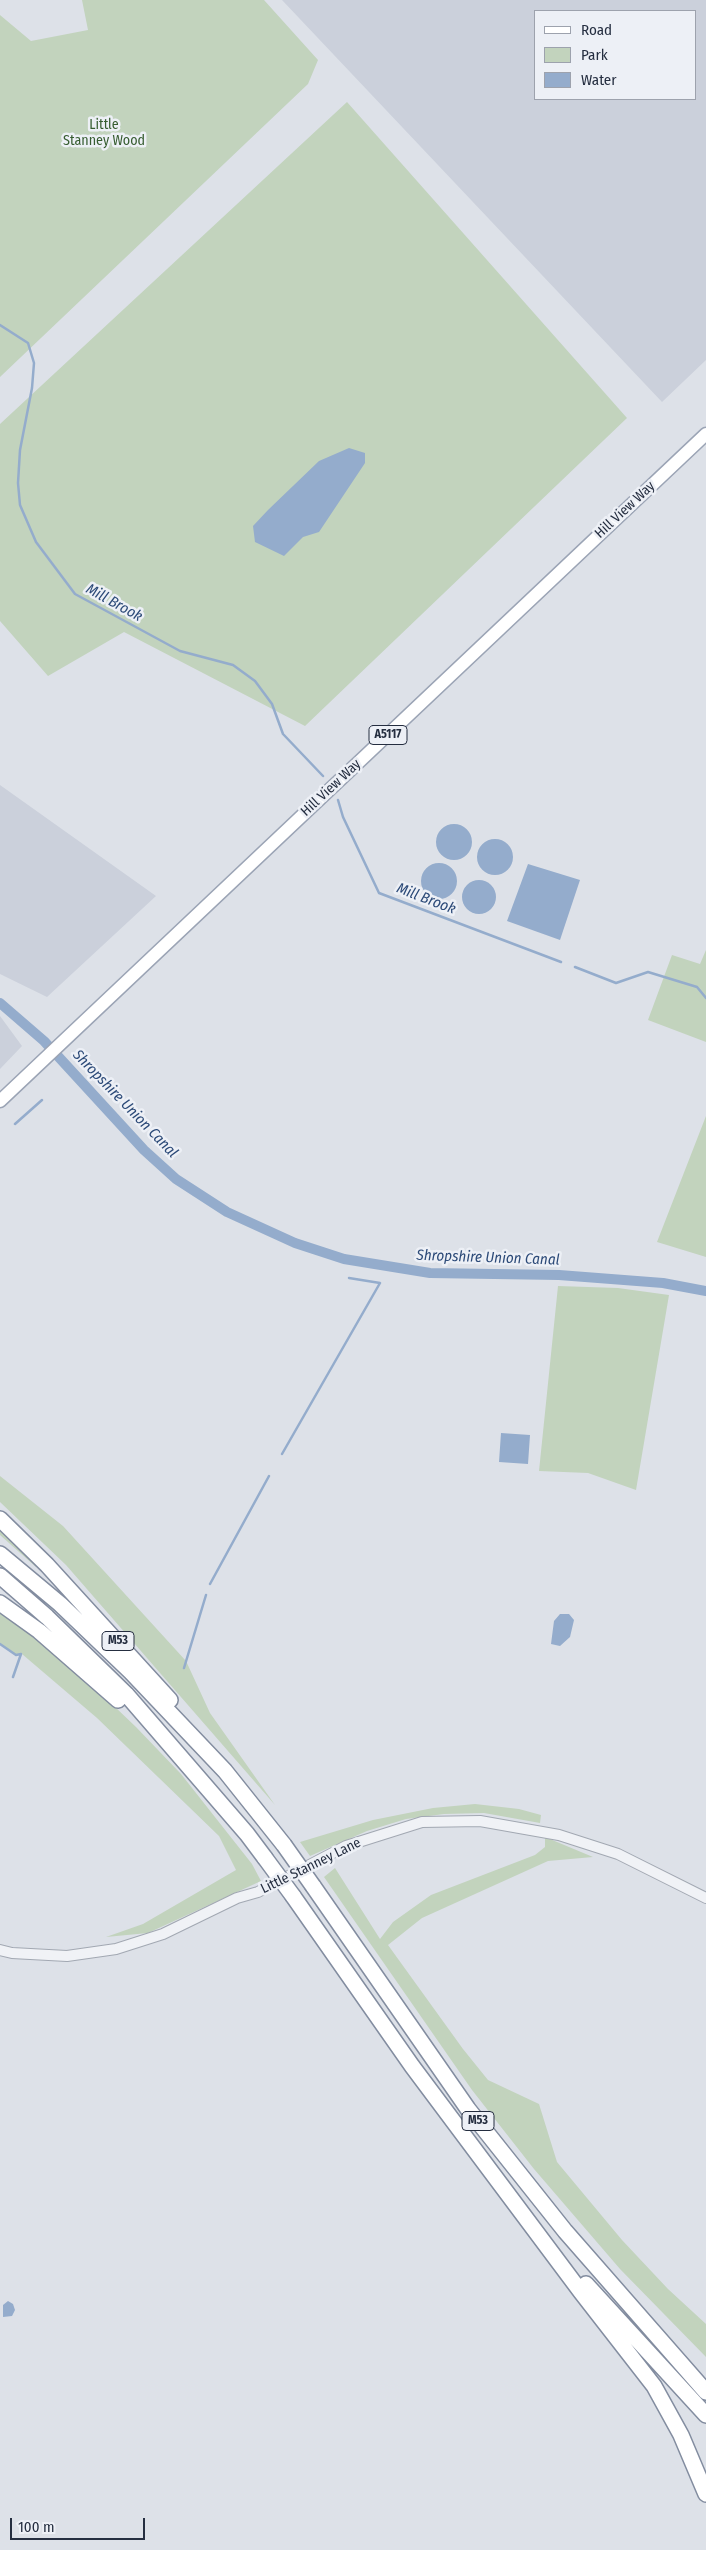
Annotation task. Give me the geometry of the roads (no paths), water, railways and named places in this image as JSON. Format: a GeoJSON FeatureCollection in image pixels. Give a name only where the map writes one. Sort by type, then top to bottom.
{"type":"FeatureCollection","features":[{"type":"Feature","properties":{"kind":"highway","name":"M53"},"geometry":{"type":"LineString","coordinates":[[0,1519],[47,1565],[141,1666],[183,1715],[284,1845],[468,2109],[565,2231],[706,2392]]}},
{"type":"Feature","properties":{"kind":"highway","name":"M53"},"geometry":{"type":"LineString","coordinates":[[0,1554],[60,1604],[131,1672],[225,1771]]}},
{"type":"Feature","properties":{"kind":"highway","name":"M53"},"geometry":{"type":"LineString","coordinates":[[0,1576],[47,1616],[126,1694],[187,1764],[265,1858],[412,2066],[505,2191],[597,2296],[706,2415]]}},
{"type":"Feature","properties":{"kind":"highway","name":"M53"},"geometry":{"type":"LineString","coordinates":[[0,1603],[39,1631],[187,1764]]}},
{"type":"Feature","properties":{"kind":"highway"},"geometry":{"type":"LineString","coordinates":[[505,2191],[654,2386],[681,2435],[706,2494]]}},
{"type":"Feature","properties":{"kind":"highway"},"geometry":{"type":"LineString","coordinates":[[662,2342],[706,2382]]}},
{"type":"Feature","properties":{"kind":"main road","name":"Hill View Way"},"geometry":{"type":"LineString","coordinates":[[0,1101],[706,434]]}},
{"type":"Feature","properties":{"kind":"street","name":"Little Stanney Lane"},"geometry":{"type":"LineString","coordinates":[[0,1950],[12,1953],[67,1956],[116,1949],[163,1934],[238,1898],[258,1892],[346,1846],[422,1822],[480,1821],[559,1835],[618,1854],[706,1898]]}},
{"type":"Feature","properties":{"kind":"water"},"geometry":{"type":"Polygon","coordinates":[[[349,448],[365,453],[365,463],[319,532],[303,537],[284,556],[255,542],[253,526],[268,510],[319,461],[349,448]]]}},
{"type":"Feature","properties":{"kind":"water"},"geometry":{"type":"Polygon","coordinates":[[[454,824],[466,830],[472,842],[466,854],[454,860],[442,854],[436,842],[442,830],[454,824]]]}},
{"type":"Feature","properties":{"kind":"water"},"geometry":{"type":"Polygon","coordinates":[[[495,839],[507,845],[513,857],[507,869],[495,875],[483,869],[477,857],[483,845],[495,839]]]}},
{"type":"Feature","properties":{"kind":"water"},"geometry":{"type":"Polygon","coordinates":[[[439,863],[451,869],[457,881],[451,893],[439,899],[427,893],[421,881],[427,869],[439,863]]]}},
{"type":"Feature","properties":{"kind":"water"},"geometry":{"type":"Polygon","coordinates":[[[528,864],[580,880],[560,940],[507,921],[528,864]]]}},
{"type":"Feature","properties":{"kind":"water"},"geometry":{"type":"Polygon","coordinates":[[[479,880],[486,881],[491,885],[495,890],[495,904],[491,909],[486,913],[479,914],[472,913],[467,909],[463,904],[462,897],[463,890],[467,885],[472,881],[479,880]]]}},
{"type":"Feature","properties":{"kind":"water"},"geometry":{"type":"Polygon","coordinates":[[[501,1433],[530,1435],[528,1464],[499,1462],[501,1433]]]}},
{"type":"Feature","properties":{"kind":"water"},"geometry":{"type":"Polygon","coordinates":[[[560,1614],[569,1614],[574,1620],[570,1637],[560,1646],[551,1644],[554,1621],[560,1614]]]}},
{"type":"Feature","properties":{"kind":"water"},"geometry":{"type":"Polygon","coordinates":[[[8,2301],[13,2304],[15,2310],[12,2316],[3,2317],[3,2305],[8,2301]]]}},
{"type":"Feature","properties":{"kind":"waterway","name":"Mill Brook"},"geometry":{"type":"LineString","coordinates":[[0,325],[28,343],[34,363],[32,388],[20,450],[18,483],[20,505],[36,542],[75,594],[180,651],[233,665],[255,681],[272,704],[283,734],[323,776]]}},
{"type":"Feature","properties":{"kind":"waterway","name":"Mill Brook"},"geometry":{"type":"LineString","coordinates":[[338,800],[343,817],[379,893],[561,962]]}},
{"type":"Feature","properties":{"kind":"waterway","name":"Mill Brook"},"geometry":{"type":"LineString","coordinates":[[575,967],[616,983],[648,972],[697,987],[706,998]]}},
{"type":"Feature","properties":{"kind":"waterway","name":"Shropshire Union Canal"},"geometry":{"type":"LineString","coordinates":[[0,1003],[44,1041],[144,1150],[176,1179],[227,1212],[295,1243],[344,1259],[430,1273],[559,1275],[663,1283],[706,1291]]}},
{"type":"Feature","properties":{"kind":"waterway"},"geometry":{"type":"LineString","coordinates":[[15,1124],[42,1100]]}},
{"type":"Feature","properties":{"kind":"waterway"},"geometry":{"type":"LineString","coordinates":[[282,1454],[380,1283],[349,1278]]}},
{"type":"Feature","properties":{"kind":"waterway"},"geometry":{"type":"LineString","coordinates":[[210,1584],[269,1476]]}},
{"type":"Feature","properties":{"kind":"waterway"},"geometry":{"type":"LineString","coordinates":[[184,1668],[206,1595]]}},
{"type":"Feature","properties":{"kind":"waterway"},"geometry":{"type":"LineString","coordinates":[[0,1644],[16,1655],[21,1654],[13,1677]]}},
{"type":"Feature","properties":{"kind":"park label","name":"Little Stanney Wood"},"geometry":{"type":"Point","coordinates":[104,134]}}]}
